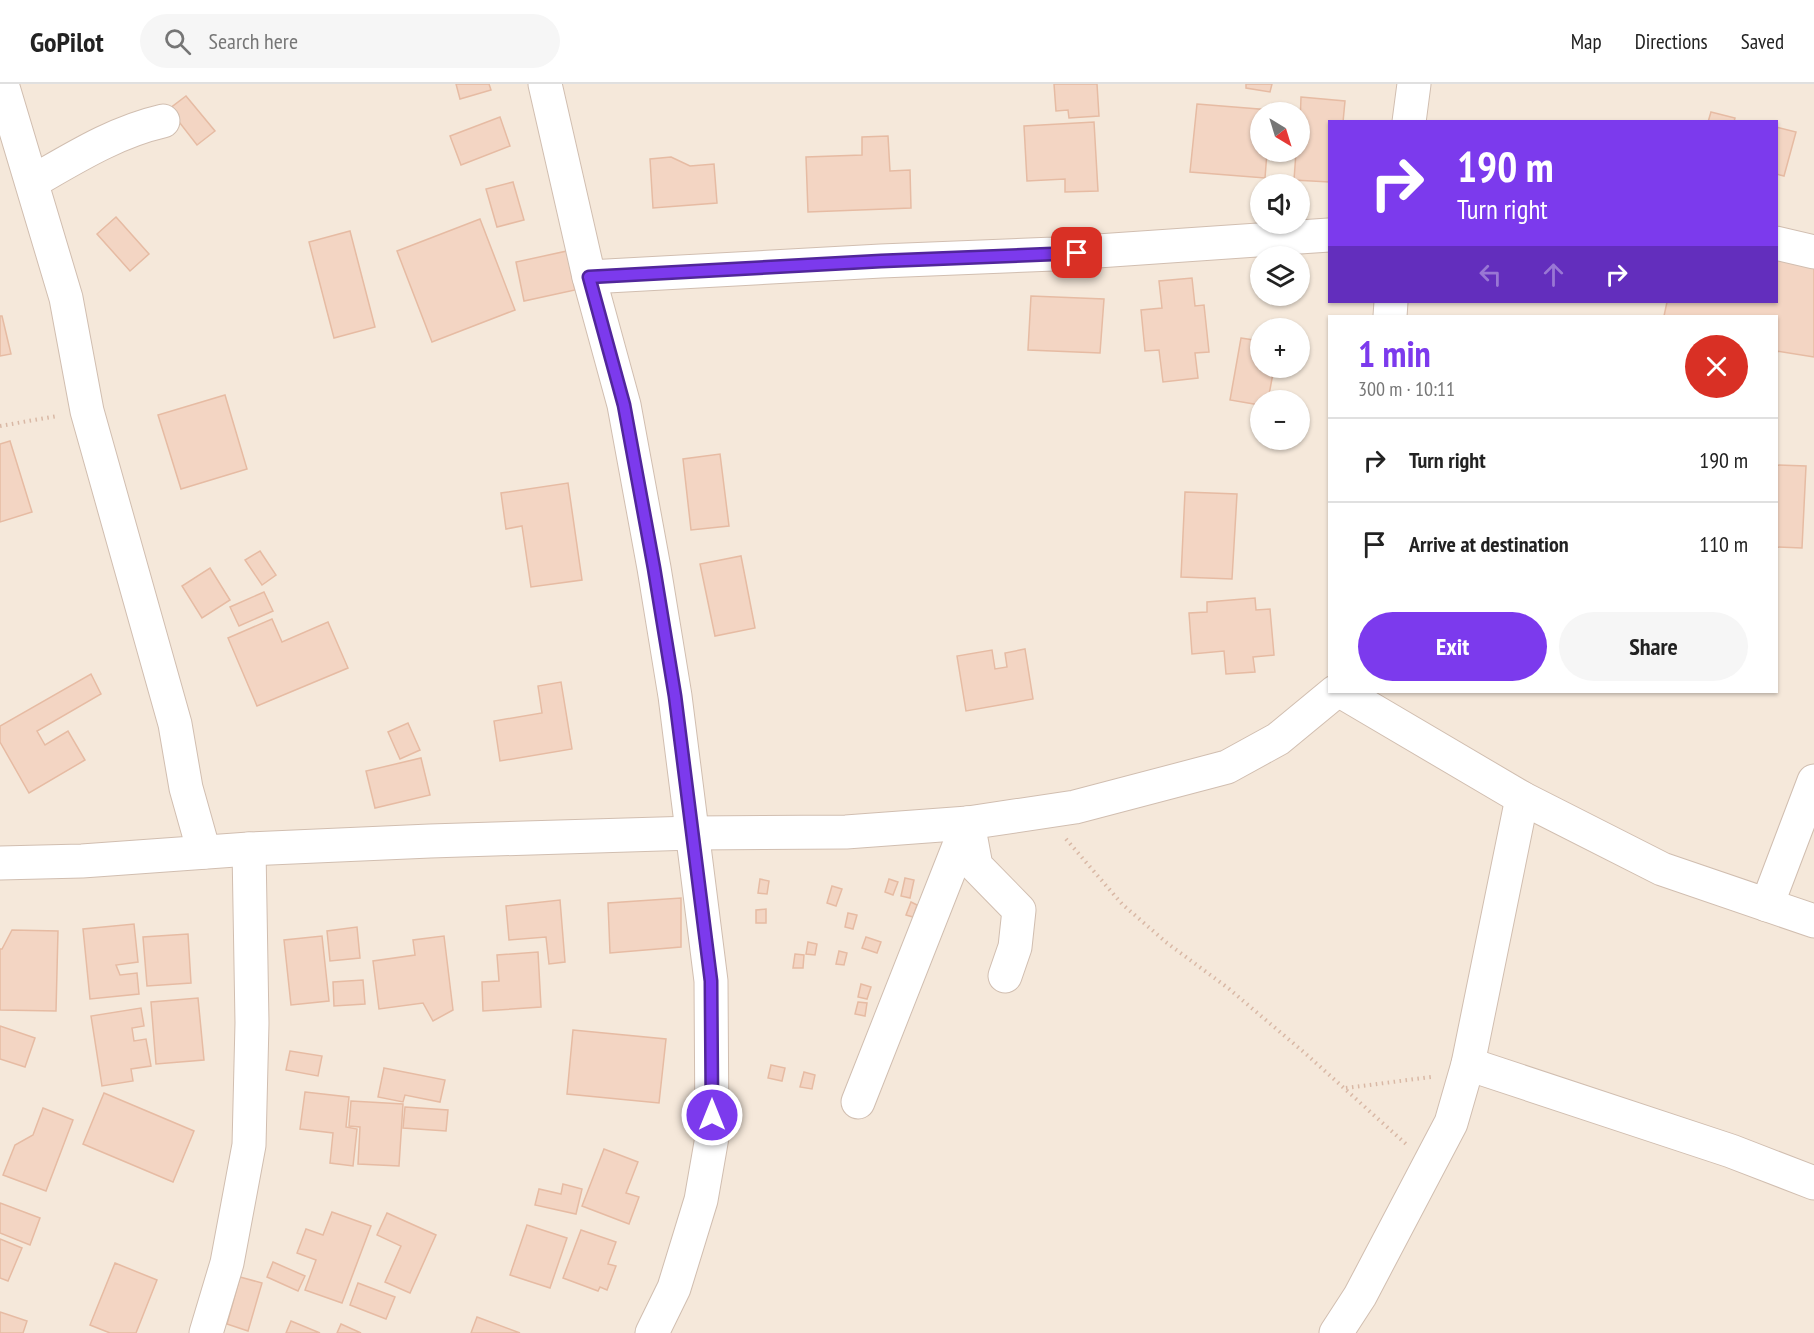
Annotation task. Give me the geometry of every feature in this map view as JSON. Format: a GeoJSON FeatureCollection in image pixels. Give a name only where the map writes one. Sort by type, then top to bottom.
{"type":"FeatureCollection","features":[{"type":"Feature","properties":{"kind":"street"},"geometry":{"type":"LineString","coordinates":[[2,84],[66,298],[87,411],[168,701],[186,788],[204,852]]}},
{"type":"Feature","properties":{"kind":"street"},"geometry":{"type":"LineString","coordinates":[[545,84],[589,277],[624,405],[650,544],[675,696],[711,981],[712,1137],[701,1200],[674,1288],[652,1333]]}},
{"type":"Feature","properties":{"kind":"street"},"geometry":{"type":"LineString","coordinates":[[1409,120],[1414,84]]}},
{"type":"Feature","properties":{"kind":"street"},"geometry":{"type":"LineString","coordinates":[[32,182],[110,139],[140,126],[163,121]]}},
{"type":"Feature","properties":{"kind":"street"},"geometry":{"type":"LineString","coordinates":[[589,277],[1054,254],[1328,235]]}},
{"type":"Feature","properties":{"kind":"street"},"geometry":{"type":"LineString","coordinates":[[1778,243],[1814,252]]}},
{"type":"Feature","properties":{"kind":"street"},"geometry":{"type":"LineString","coordinates":[[0,863],[82,861],[249,849],[693,833],[846,832],[968,823],[1075,807],[1227,767],[1278,739],[1334,693]]}},
{"type":"Feature","properties":{"kind":"street"},"geometry":{"type":"LineString","coordinates":[[1344,693],[1522,798],[1662,869],[1814,921]]}},
{"type":"Feature","properties":{"kind":"street"},"geometry":{"type":"LineString","coordinates":[[1767,905],[1814,781]]}},
{"type":"Feature","properties":{"kind":"street"},"geometry":{"type":"LineString","coordinates":[[1336,1333],[1360,1296],[1451,1123],[1466,1070],[1522,798]]}},
{"type":"Feature","properties":{"kind":"street"},"geometry":{"type":"LineString","coordinates":[[968,823],[976,866],[1019,910],[1015,947],[1005,976]]}},
{"type":"Feature","properties":{"kind":"street"},"geometry":{"type":"LineString","coordinates":[[858,1102],[968,823]]}},
{"type":"Feature","properties":{"kind":"street"},"geometry":{"type":"LineString","coordinates":[[206,1333],[227,1263],[249,1145],[252,1023],[249,849]]}},
{"type":"Feature","properties":{"kind":"street"},"geometry":{"type":"LineString","coordinates":[[1466,1070],[1731,1151],[1814,1183]]}},
{"type":"Feature","properties":{"kind":"path"},"geometry":{"type":"LineString","coordinates":[[0,426],[87,411]]}},
{"type":"Feature","properties":{"kind":"path"},"geometry":{"type":"LineString","coordinates":[[1042,811],[1122,904],[1167,943],[1228,988],[1346,1088],[1428,1165]]}},
{"type":"Feature","properties":{"kind":"path"},"geometry":{"type":"LineString","coordinates":[[1346,1088],[1385,1084],[1466,1070]]}},
{"type":"Feature","properties":{"kind":"shaded area"},"geometry":{"type":"Polygon","coordinates":[[[0,84],[1814,84],[1814,1333],[0,1333],[0,84]]]}},
{"type":"Feature","properties":{"kind":"building"},"geometry":{"type":"Polygon","coordinates":[[[456,84],[489,84],[491,90],[460,99],[456,84]]]}},
{"type":"Feature","properties":{"kind":"building"},"geometry":{"type":"Polygon","coordinates":[[[1054,84],[1097,84],[1099,116],[1069,118],[1068,110],[1056,111],[1054,84]]]}},
{"type":"Feature","properties":{"kind":"building"},"geometry":{"type":"Polygon","coordinates":[[[1246,84],[1272,84],[1270,92],[1246,88],[1246,84]]]}},
{"type":"Feature","properties":{"kind":"building"},"geometry":{"type":"Polygon","coordinates":[[[186,96],[215,131],[197,145],[169,109],[186,96]]]}},
{"type":"Feature","properties":{"kind":"building"},"geometry":{"type":"Polygon","coordinates":[[[1301,97],[1345,101],[1343,120],[1328,120],[1328,182],[1310,181],[1310,174],[1294,174],[1295,162],[1310,162],[1310,102],[1301,102],[1301,97]]]}},
{"type":"Feature","properties":{"kind":"building"},"geometry":{"type":"Polygon","coordinates":[[[1197,104],[1250,108],[1250,162],[1266,162],[1265,174],[1250,174],[1250,177],[1190,172],[1197,104]]]}},
{"type":"Feature","properties":{"kind":"building"},"geometry":{"type":"Polygon","coordinates":[[[1711,112],[1735,118],[1734,120],[1709,120],[1711,112]]]}},
{"type":"Feature","properties":{"kind":"building"},"geometry":{"type":"Polygon","coordinates":[[[500,117],[510,146],[461,165],[450,136],[500,117]]]}},
{"type":"Feature","properties":{"kind":"building"},"geometry":{"type":"Polygon","coordinates":[[[1094,122],[1098,191],[1065,192],[1065,179],[1027,181],[1024,126],[1094,122]]]}},
{"type":"Feature","properties":{"kind":"building"},"geometry":{"type":"Polygon","coordinates":[[[1778,128],[1796,132],[1784,176],[1778,174],[1778,128]]]}},
{"type":"Feature","properties":{"kind":"building"},"geometry":{"type":"Polygon","coordinates":[[[888,136],[890,171],[910,170],[911,208],[808,212],[806,157],[862,155],[862,137],[888,136]]]}},
{"type":"Feature","properties":{"kind":"building"},"geometry":{"type":"Polygon","coordinates":[[[671,157],[690,166],[714,164],[717,203],[653,208],[650,159],[671,157]]]}},
{"type":"Feature","properties":{"kind":"building"},"geometry":{"type":"Polygon","coordinates":[[[513,182],[524,220],[497,227],[486,189],[513,182]]]}},
{"type":"Feature","properties":{"kind":"building"},"geometry":{"type":"Polygon","coordinates":[[[116,217],[149,254],[130,271],[97,234],[116,217]]]}},
{"type":"Feature","properties":{"kind":"building"},"geometry":{"type":"Polygon","coordinates":[[[480,219],[515,310],[432,342],[397,251],[480,219]]]}},
{"type":"Feature","properties":{"kind":"building"},"geometry":{"type":"Polygon","coordinates":[[[350,231],[375,327],[334,338],[309,242],[350,231]]]}},
{"type":"Feature","properties":{"kind":"building"},"geometry":{"type":"Polygon","coordinates":[[[567,251],[575,290],[524,301],[516,262],[567,251]]]}},
{"type":"Feature","properties":{"kind":"building"},"geometry":{"type":"Polygon","coordinates":[[[1778,257],[1814,263],[1814,357],[1778,351],[1778,315],[1664,315],[1667,303],[1778,303],[1778,257]]]}},
{"type":"Feature","properties":{"kind":"building"},"geometry":{"type":"Polygon","coordinates":[[[1192,278],[1195,306],[1204,305],[1209,352],[1195,353],[1198,378],[1163,382],[1159,350],[1145,351],[1141,310],[1162,308],[1159,281],[1192,278]]]}},
{"type":"Feature","properties":{"kind":"building"},"geometry":{"type":"Polygon","coordinates":[[[1031,296],[1104,299],[1100,353],[1028,350],[1031,296]]]}},
{"type":"Feature","properties":{"kind":"building"},"geometry":{"type":"Polygon","coordinates":[[[0,316],[2,316],[11,354],[0,356],[0,316]]]}},
{"type":"Feature","properties":{"kind":"building"},"geometry":{"type":"Polygon","coordinates":[[[1241,338],[1250,339],[1250,378],[1272,378],[1270,390],[1250,390],[1250,403],[1230,400],[1241,338]]]}},
{"type":"Feature","properties":{"kind":"building"},"geometry":{"type":"Polygon","coordinates":[[[225,395],[247,469],[181,489],[158,415],[225,395]]]}},
{"type":"Feature","properties":{"kind":"building"},"geometry":{"type":"Polygon","coordinates":[[[10,441],[32,512],[0,522],[0,444],[10,441]]]}},
{"type":"Feature","properties":{"kind":"building"},"geometry":{"type":"Polygon","coordinates":[[[720,454],[729,526],[691,530],[683,459],[720,454]]]}},
{"type":"Feature","properties":{"kind":"building"},"geometry":{"type":"Polygon","coordinates":[[[1778,465],[1806,466],[1802,548],[1778,547],[1778,465]]]}},
{"type":"Feature","properties":{"kind":"building"},"geometry":{"type":"Polygon","coordinates":[[[568,483],[582,580],[531,587],[522,526],[506,529],[501,493],[568,483]]]}},
{"type":"Feature","properties":{"kind":"building"},"geometry":{"type":"Polygon","coordinates":[[[1185,492],[1237,494],[1232,579],[1181,577],[1185,492]]]}},
{"type":"Feature","properties":{"kind":"building"},"geometry":{"type":"Polygon","coordinates":[[[260,551],[276,575],[262,585],[245,560],[260,551]]]}},
{"type":"Feature","properties":{"kind":"building"},"geometry":{"type":"Polygon","coordinates":[[[741,556],[755,628],[715,636],[700,564],[741,556]]]}},
{"type":"Feature","properties":{"kind":"building"},"geometry":{"type":"Polygon","coordinates":[[[210,568],[230,600],[202,618],[182,586],[210,568]]]}},
{"type":"Feature","properties":{"kind":"building"},"geometry":{"type":"Polygon","coordinates":[[[264,592],[273,611],[239,626],[230,607],[264,592]]]}},
{"type":"Feature","properties":{"kind":"building"},"geometry":{"type":"Polygon","coordinates":[[[1255,598],[1256,610],[1270,609],[1274,655],[1253,657],[1255,672],[1226,674],[1224,651],[1192,654],[1189,613],[1207,612],[1207,602],[1255,598]]]}},
{"type":"Feature","properties":{"kind":"building"},"geometry":{"type":"Polygon","coordinates":[[[272,619],[282,642],[328,622],[348,668],[257,706],[228,638],[272,619]]]}},
{"type":"Feature","properties":{"kind":"building"},"geometry":{"type":"Polygon","coordinates":[[[1025,649],[1033,699],[966,711],[957,656],[992,650],[995,669],[1007,667],[1005,653],[1025,649]]]}},
{"type":"Feature","properties":{"kind":"building"},"geometry":{"type":"Polygon","coordinates":[[[91,674],[101,694],[37,731],[45,745],[68,731],[85,760],[29,793],[0,742],[0,726],[91,674]]]}},
{"type":"Feature","properties":{"kind":"building"},"geometry":{"type":"Polygon","coordinates":[[[561,682],[572,749],[500,761],[494,721],[542,713],[538,686],[561,682]]]}},
{"type":"Feature","properties":{"kind":"building"},"geometry":{"type":"Polygon","coordinates":[[[408,723],[420,750],[400,759],[388,732],[408,723]]]}},
{"type":"Feature","properties":{"kind":"building"},"geometry":{"type":"Polygon","coordinates":[[[421,758],[430,795],[375,808],[366,771],[421,758]]]}},
{"type":"Feature","properties":{"kind":"building"},"geometry":{"type":"Polygon","coordinates":[[[905,878],[914,880],[910,898],[901,896],[905,878]]]}},
{"type":"Feature","properties":{"kind":"building"},"geometry":{"type":"Polygon","coordinates":[[[760,879],[769,881],[767,894],[758,893],[760,879]]]}},
{"type":"Feature","properties":{"kind":"building"},"geometry":{"type":"Polygon","coordinates":[[[889,879],[898,882],[893,895],[885,892],[889,879]]]}},
{"type":"Feature","properties":{"kind":"building"},"geometry":{"type":"Polygon","coordinates":[[[832,886],[842,889],[836,906],[827,903],[832,886]]]}},
{"type":"Feature","properties":{"kind":"building"},"geometry":{"type":"Polygon","coordinates":[[[681,898],[681,947],[610,953],[608,903],[681,898]]]}},
{"type":"Feature","properties":{"kind":"building"},"geometry":{"type":"Polygon","coordinates":[[[560,900],[565,962],[549,964],[546,937],[509,940],[506,906],[560,900]]]}},
{"type":"Feature","properties":{"kind":"building"},"geometry":{"type":"Polygon","coordinates":[[[911,902],[917,905],[913,917],[906,915],[911,902]]]}},
{"type":"Feature","properties":{"kind":"building"},"geometry":{"type":"Polygon","coordinates":[[[766,909],[766,923],[756,923],[756,910],[766,909]]]}},
{"type":"Feature","properties":{"kind":"building"},"geometry":{"type":"Polygon","coordinates":[[[848,913],[857,915],[853,929],[845,927],[848,913]]]}},
{"type":"Feature","properties":{"kind":"building"},"geometry":{"type":"Polygon","coordinates":[[[134,924],[138,962],[116,965],[120,975],[137,973],[139,994],[90,999],[83,929],[134,924]]]}},
{"type":"Feature","properties":{"kind":"building"},"geometry":{"type":"Polygon","coordinates":[[[357,927],[360,958],[330,961],[327,931],[357,927]]]}},
{"type":"Feature","properties":{"kind":"building"},"geometry":{"type":"Polygon","coordinates":[[[12,930],[58,931],[56,1011],[0,1010],[0,949],[12,930]]]}},
{"type":"Feature","properties":{"kind":"building"},"geometry":{"type":"Polygon","coordinates":[[[188,934],[191,983],[147,986],[143,937],[188,934]]]}},
{"type":"Feature","properties":{"kind":"building"},"geometry":{"type":"Polygon","coordinates":[[[322,936],[329,1001],[291,1005],[284,940],[322,936]]]}},
{"type":"Feature","properties":{"kind":"building"},"geometry":{"type":"Polygon","coordinates":[[[444,936],[453,1010],[433,1021],[423,1003],[379,1009],[373,961],[415,955],[413,940],[444,936]]]}},
{"type":"Feature","properties":{"kind":"building"},"geometry":{"type":"Polygon","coordinates":[[[866,937],[881,942],[877,953],[862,948],[866,937]]]}},
{"type":"Feature","properties":{"kind":"building"},"geometry":{"type":"Polygon","coordinates":[[[808,942],[817,944],[815,955],[806,954],[808,942]]]}},
{"type":"Feature","properties":{"kind":"building"},"geometry":{"type":"Polygon","coordinates":[[[839,951],[847,953],[844,965],[836,964],[839,951]]]}},
{"type":"Feature","properties":{"kind":"building"},"geometry":{"type":"Polygon","coordinates":[[[538,952],[541,1007],[483,1011],[482,982],[499,981],[497,955],[538,952]]]}},
{"type":"Feature","properties":{"kind":"building"},"geometry":{"type":"Polygon","coordinates":[[[795,954],[804,955],[803,968],[793,968],[795,954]]]}},
{"type":"Feature","properties":{"kind":"building"},"geometry":{"type":"Polygon","coordinates":[[[363,980],[365,1004],[334,1006],[333,982],[363,980]]]}},
{"type":"Feature","properties":{"kind":"building"},"geometry":{"type":"Polygon","coordinates":[[[861,984],[871,987],[867,999],[858,997],[861,984]]]}},
{"type":"Feature","properties":{"kind":"building"},"geometry":{"type":"Polygon","coordinates":[[[198,998],[204,1060],[156,1064],[151,1002],[198,998]]]}},
{"type":"Feature","properties":{"kind":"building"},"geometry":{"type":"Polygon","coordinates":[[[858,1002],[867,1003],[865,1016],[855,1014],[858,1002]]]}},
{"type":"Feature","properties":{"kind":"building"},"geometry":{"type":"Polygon","coordinates":[[[141,1008],[144,1026],[132,1028],[134,1041],[146,1039],[151,1066],[131,1069],[133,1081],[102,1086],[91,1016],[141,1008]]]}},
{"type":"Feature","properties":{"kind":"building"},"geometry":{"type":"Polygon","coordinates":[[[0,1026],[35,1038],[25,1067],[0,1059],[0,1026]]]}},
{"type":"Feature","properties":{"kind":"building"},"geometry":{"type":"Polygon","coordinates":[[[573,1030],[666,1039],[659,1103],[567,1094],[573,1030]]]}},
{"type":"Feature","properties":{"kind":"building"},"geometry":{"type":"Polygon","coordinates":[[[290,1051],[322,1056],[318,1076],[286,1070],[290,1051]]]}},
{"type":"Feature","properties":{"kind":"building"},"geometry":{"type":"Polygon","coordinates":[[[771,1065],[785,1068],[782,1081],[768,1078],[771,1065]]]}},
{"type":"Feature","properties":{"kind":"building"},"geometry":{"type":"Polygon","coordinates":[[[384,1068],[445,1080],[440,1102],[405,1095],[403,1102],[378,1097],[384,1068]]]}},
{"type":"Feature","properties":{"kind":"building"},"geometry":{"type":"Polygon","coordinates":[[[804,1072],[815,1075],[812,1089],[800,1087],[804,1072]]]}},
{"type":"Feature","properties":{"kind":"building"},"geometry":{"type":"Polygon","coordinates":[[[305,1092],[349,1097],[346,1127],[357,1129],[353,1166],[330,1163],[333,1133],[300,1129],[305,1092]]]}},
{"type":"Feature","properties":{"kind":"building"},"geometry":{"type":"Polygon","coordinates":[[[104,1093],[194,1131],[173,1182],[83,1144],[104,1093]]]}},
{"type":"Feature","properties":{"kind":"building"},"geometry":{"type":"Polygon","coordinates":[[[351,1101],[403,1104],[399,1166],[358,1164],[360,1127],[349,1126],[351,1101]]]}},
{"type":"Feature","properties":{"kind":"building"},"geometry":{"type":"Polygon","coordinates":[[[405,1107],[448,1110],[446,1131],[403,1128],[405,1107]]]}},
{"type":"Feature","properties":{"kind":"building"},"geometry":{"type":"Polygon","coordinates":[[[43,1108],[73,1120],[46,1191],[3,1175],[15,1145],[33,1135],[43,1108]]]}},
{"type":"Feature","properties":{"kind":"building"},"geometry":{"type":"Polygon","coordinates":[[[604,1149],[638,1162],[626,1193],[639,1197],[629,1224],[582,1206],[604,1149]]]}},
{"type":"Feature","properties":{"kind":"building"},"geometry":{"type":"Polygon","coordinates":[[[563,1184],[582,1189],[576,1214],[535,1205],[539,1189],[561,1194],[563,1184]]]}},
{"type":"Feature","properties":{"kind":"building"},"geometry":{"type":"Polygon","coordinates":[[[0,1203],[40,1218],[30,1245],[0,1233],[0,1203]]]}},
{"type":"Feature","properties":{"kind":"building"},"geometry":{"type":"Polygon","coordinates":[[[332,1212],[371,1226],[342,1303],[305,1290],[316,1260],[297,1253],[306,1229],[323,1235],[332,1212]]]}},
{"type":"Feature","properties":{"kind":"building"},"geometry":{"type":"Polygon","coordinates":[[[387,1213],[436,1235],[410,1293],[385,1282],[401,1246],[377,1235],[387,1213]]]}},
{"type":"Feature","properties":{"kind":"building"},"geometry":{"type":"Polygon","coordinates":[[[527,1225],[567,1238],[550,1288],[510,1275],[527,1225]]]}},
{"type":"Feature","properties":{"kind":"building"},"geometry":{"type":"Polygon","coordinates":[[[581,1230],[616,1242],[608,1264],[616,1266],[607,1290],[600,1287],[598,1291],[563,1278],[581,1230]]]}},
{"type":"Feature","properties":{"kind":"building"},"geometry":{"type":"Polygon","coordinates":[[[0,1239],[22,1248],[8,1281],[0,1278],[0,1239]]]}},
{"type":"Feature","properties":{"kind":"building"},"geometry":{"type":"Polygon","coordinates":[[[273,1262],[305,1276],[298,1291],[267,1277],[273,1262]]]}},
{"type":"Feature","properties":{"kind":"building"},"geometry":{"type":"Polygon","coordinates":[[[115,1263],[157,1280],[136,1333],[110,1333],[90,1325],[115,1263]]]}},
{"type":"Feature","properties":{"kind":"building"},"geometry":{"type":"Polygon","coordinates":[[[240,1277],[262,1283],[248,1331],[227,1324],[240,1277]]]}},
{"type":"Feature","properties":{"kind":"building"},"geometry":{"type":"Polygon","coordinates":[[[358,1283],[395,1297],[386,1319],[350,1305],[358,1283]]]}},
{"type":"Feature","properties":{"kind":"building"},"geometry":{"type":"Polygon","coordinates":[[[0,1312],[27,1321],[23,1333],[0,1333],[0,1312]]]}},
{"type":"Feature","properties":{"kind":"building"},"geometry":{"type":"Polygon","coordinates":[[[477,1317],[520,1333],[471,1333],[477,1317]]]}},
{"type":"Feature","properties":{"kind":"building"},"geometry":{"type":"Polygon","coordinates":[[[291,1321],[320,1333],[286,1333],[291,1321]]]}},
{"type":"Feature","properties":{"kind":"building"},"geometry":{"type":"Polygon","coordinates":[[[341,1324],[361,1333],[337,1333],[341,1324]]]}},
{"type":"Feature","properties":{"kind":"route"},"geometry":{"type":"LineString","coordinates":[[712,1115],[711,981],[675,696],[624,405],[589,277],[1077,253]]}}]}
